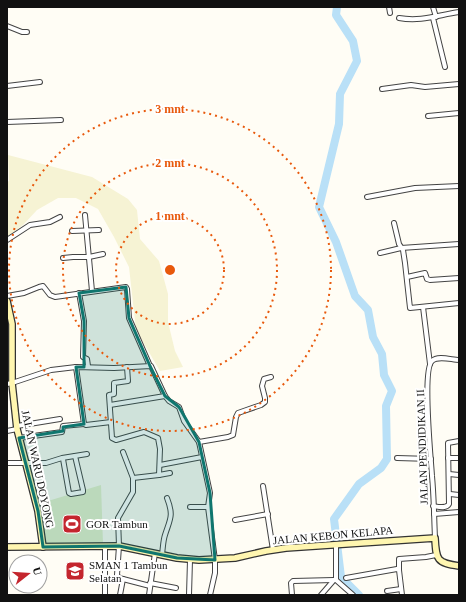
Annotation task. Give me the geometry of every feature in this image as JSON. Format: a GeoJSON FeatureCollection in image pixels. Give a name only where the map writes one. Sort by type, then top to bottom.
{"type":"FeatureCollection","features":[{"type":"Feature","properties":{"kind":"street"},"geometry":{"type":"LineString","coordinates":[[389,7],[390,13]]}},
{"type":"Feature","properties":{"kind":"street"},"geometry":{"type":"LineString","coordinates":[[433,7],[445,67]]}},
{"type":"Feature","properties":{"kind":"street"},"geometry":{"type":"LineString","coordinates":[[399,18],[411,20],[459,12]]}},
{"type":"Feature","properties":{"kind":"street"},"geometry":{"type":"LineString","coordinates":[[7,26],[17,31],[27,32]]}},
{"type":"Feature","properties":{"kind":"street"},"geometry":{"type":"LineString","coordinates":[[7,86],[40,82]]}},
{"type":"Feature","properties":{"kind":"street"},"geometry":{"type":"LineString","coordinates":[[382,89],[459,84]]}},
{"type":"Feature","properties":{"kind":"street"},"geometry":{"type":"LineString","coordinates":[[428,116],[459,113]]}},
{"type":"Feature","properties":{"kind":"street"},"geometry":{"type":"LineString","coordinates":[[7,122],[61,120]]}},
{"type":"Feature","properties":{"kind":"street"},"geometry":{"type":"LineString","coordinates":[[367,197],[415,188],[459,186]]}},
{"type":"Feature","properties":{"kind":"street"},"geometry":{"type":"LineString","coordinates":[[85,215],[92,291]]}},
{"type":"Feature","properties":{"kind":"street"},"geometry":{"type":"LineString","coordinates":[[7,240],[30,225],[54,221],[60,217]]}},
{"type":"Feature","properties":{"kind":"street"},"geometry":{"type":"LineString","coordinates":[[394,223],[401,248],[403,250],[410,308],[459,303]]}},
{"type":"Feature","properties":{"kind":"street"},"geometry":{"type":"LineString","coordinates":[[72,232],[99,230]]}},
{"type":"Feature","properties":{"kind":"street"},"geometry":{"type":"LineString","coordinates":[[380,253],[401,248],[459,244]]}},
{"type":"Feature","properties":{"kind":"street"},"geometry":{"type":"LineString","coordinates":[[63,258],[89,257],[103,254]]}},
{"type":"Feature","properties":{"kind":"street"},"geometry":{"type":"LineString","coordinates":[[407,277],[425,272],[430,280],[459,278]]}},
{"type":"Feature","properties":{"kind":"street"},"geometry":{"type":"LineString","coordinates":[[7,296],[24,293],[43,286],[50,295],[55,297],[126,287],[129,318],[150,366],[165,396],[169,401],[178,407],[184,421],[199,442],[210,493],[208,507],[215,560],[215,573],[210,595]]}},
{"type":"Feature","properties":{"kind":"street"},"geometry":{"type":"LineString","coordinates":[[79,293],[84,321],[83,356],[87,359],[88,366]]}},
{"type":"Feature","properties":{"kind":"street","name":"JALAN WARU DOYONG"},"geometry":{"type":"LineString","coordinates":[[7,301],[10,323],[10,384],[19,438],[38,510],[43,547]]}},
{"type":"Feature","properties":{"kind":"street","name":"JALAN PENDIDIKAN II"},"geometry":{"type":"LineString","coordinates":[[423,307],[430,364],[428,394],[435,538]]}},
{"type":"Feature","properties":{"kind":"street"},"geometry":{"type":"LineString","coordinates":[[430,364],[433,360],[438,358],[459,360]]}},
{"type":"Feature","properties":{"kind":"street"},"geometry":{"type":"LineString","coordinates":[[10,384],[51,370],[88,366],[150,366]]}},
{"type":"Feature","properties":{"kind":"street"},"geometry":{"type":"LineString","coordinates":[[76,367],[81,412],[84,424]]}},
{"type":"Feature","properties":{"kind":"street"},"geometry":{"type":"LineString","coordinates":[[127,367],[128,381],[114,383],[114,394],[109,394],[112,437],[113,440],[144,432],[158,438],[160,449],[159,475]]}},
{"type":"Feature","properties":{"kind":"street"},"geometry":{"type":"LineString","coordinates":[[199,442],[233,435],[238,413],[261,405],[265,402],[262,383],[264,379],[271,377]]}},
{"type":"Feature","properties":{"kind":"street"},"geometry":{"type":"LineString","coordinates":[[110,405],[165,396]]}},
{"type":"Feature","properties":{"kind":"street"},"geometry":{"type":"LineString","coordinates":[[7,431],[60,419]]}},
{"type":"Feature","properties":{"kind":"street"},"geometry":{"type":"LineString","coordinates":[[19,438],[62,432],[63,426],[111,422]]}},
{"type":"Feature","properties":{"kind":"street"},"geometry":{"type":"LineString","coordinates":[[434,506],[443,507],[448,506],[449,504],[448,443],[459,441]]}},
{"type":"Feature","properties":{"kind":"street"},"geometry":{"type":"LineString","coordinates":[[123,452],[133,478],[133,492],[118,518],[119,546],[117,575],[123,580],[176,588]]}},
{"type":"Feature","properties":{"kind":"street"},"geometry":{"type":"LineString","coordinates":[[7,463],[46,463],[87,454]]}},
{"type":"Feature","properties":{"kind":"street"},"geometry":{"type":"LineString","coordinates":[[63,459],[69,493],[83,492],[75,456]]}},
{"type":"Feature","properties":{"kind":"street"},"geometry":{"type":"LineString","coordinates":[[160,465],[202,457]]}},
{"type":"Feature","properties":{"kind":"street"},"geometry":{"type":"LineString","coordinates":[[397,458],[430,459]]}},
{"type":"Feature","properties":{"kind":"street"},"geometry":{"type":"LineString","coordinates":[[448,458],[459,458]]}},
{"type":"Feature","properties":{"kind":"street"},"geometry":{"type":"LineString","coordinates":[[133,478],[159,475],[170,472]]}},
{"type":"Feature","properties":{"kind":"street"},"geometry":{"type":"LineString","coordinates":[[449,474],[459,475]]}},
{"type":"Feature","properties":{"kind":"street"},"geometry":{"type":"LineString","coordinates":[[263,486],[274,550]]}},
{"type":"Feature","properties":{"kind":"street"},"geometry":{"type":"LineString","coordinates":[[450,494],[459,495]]}},
{"type":"Feature","properties":{"kind":"street"},"geometry":{"type":"LineString","coordinates":[[162,554],[165,535],[171,519],[170,507],[167,498]]}},
{"type":"Feature","properties":{"kind":"street"},"geometry":{"type":"LineString","coordinates":[[190,508],[208,507]]}},
{"type":"Feature","properties":{"kind":"street"},"geometry":{"type":"LineString","coordinates":[[434,514],[459,512]]}},
{"type":"Feature","properties":{"kind":"street"},"geometry":{"type":"LineString","coordinates":[[235,520],[268,514]]}},
{"type":"Feature","properties":{"kind":"street"},"geometry":{"type":"LineString","coordinates":[[423,538],[432,544],[436,552]]}},
{"type":"Feature","properties":{"kind":"street"},"geometry":{"type":"LineString","coordinates":[[435,538],[437,558],[442,562],[459,566]]}},
{"type":"Feature","properties":{"kind":"street","name":"JALAN KEBON KELAPA"},"geometry":{"type":"LineString","coordinates":[[7,547],[119,546],[190,560],[215,560],[244,557],[274,550],[336,544],[435,538]]}},
{"type":"Feature","properties":{"kind":"street"},"geometry":{"type":"LineString","coordinates":[[321,595],[335,580],[336,544]]}},
{"type":"Feature","properties":{"kind":"street"},"geometry":{"type":"LineString","coordinates":[[105,546],[106,595]]}},
{"type":"Feature","properties":{"kind":"street"},"geometry":{"type":"LineString","coordinates":[[402,595],[399,559],[426,557],[436,552]]}},
{"type":"Feature","properties":{"kind":"street"},"geometry":{"type":"LineString","coordinates":[[149,595],[155,553]]}},
{"type":"Feature","properties":{"kind":"street"},"geometry":{"type":"LineString","coordinates":[[189,595],[190,560]]}},
{"type":"Feature","properties":{"kind":"street"},"geometry":{"type":"LineString","coordinates":[[346,578],[390,569],[399,570]]}},
{"type":"Feature","properties":{"kind":"street"},"geometry":{"type":"LineString","coordinates":[[120,595],[123,580]]}},
{"type":"Feature","properties":{"kind":"street"},"geometry":{"type":"LineString","coordinates":[[292,595],[291,583],[293,581],[335,580],[353,595]]}},
{"type":"Feature","properties":{"kind":"street"},"geometry":{"type":"LineString","coordinates":[[387,591],[401,589]]}},
{"type":"Feature","properties":{"kind":"highlighted area"},"geometry":{"type":"Polygon","coordinates":[[[126,287],[129,318],[150,366],[165,396],[179,407],[199,442],[210,493],[215,560],[177,558],[119,546],[43,547],[38,511],[19,438],[63,431],[63,427],[84,424],[76,367],[84,367],[84,321],[79,293],[126,287]]]}},
{"type":"Feature","properties":{"kind":"shaded area"},"geometry":{"type":"Polygon","coordinates":[[[8,155],[92,177],[128,199],[137,210],[140,239],[159,261],[168,294],[168,322],[175,351],[183,367],[160,371],[136,330],[129,267],[98,209],[76,198],[58,198],[37,210],[23,225],[7,237],[7,182],[9,181],[8,155]]]}},
{"type":"Feature","properties":{"kind":"green space","name":"GOR Tambun"},"geometry":{"type":"Polygon","coordinates":[[[101,485],[103,544],[44,544],[38,504],[101,485]]]}},
{"type":"Feature","properties":{"kind":"waterway"},"geometry":{"type":"LineString","coordinates":[[337,7],[336,15],[353,41],[357,61],[340,94],[339,124],[319,207],[336,242],[355,296],[368,310],[373,337],[382,354],[384,375],[392,391],[386,406],[387,459],[381,468],[359,484],[334,519],[341,577],[359,595]]}},
{"type":"Feature","properties":{"kind":"place","name":"GOR Tambun"},"geometry":{"type":"Point","coordinates":[72,524]}},
{"type":"Feature","properties":{"kind":"place","name":"SMAN 1 Tambun Selatan"},"geometry":{"type":"Point","coordinates":[75,571]}}]}
